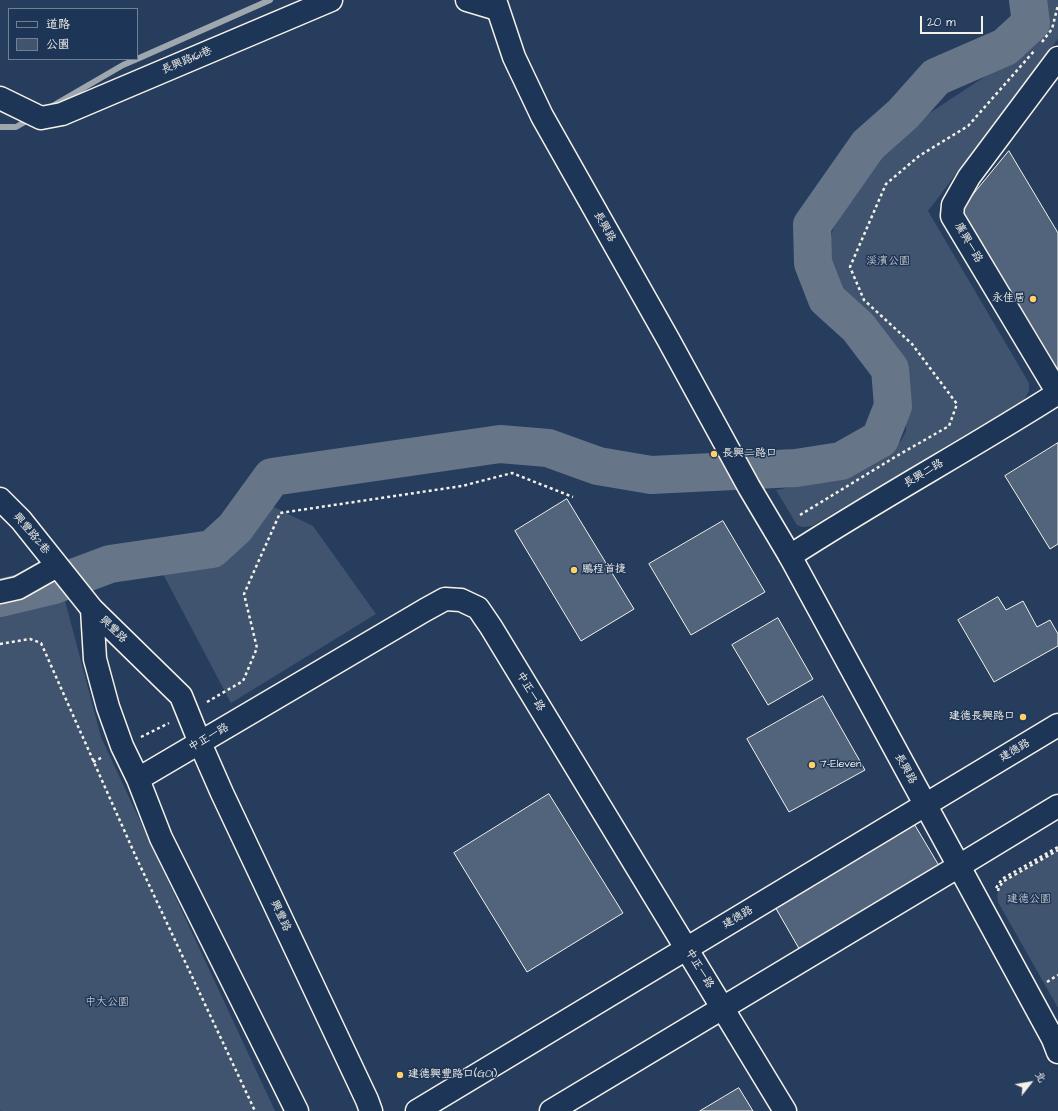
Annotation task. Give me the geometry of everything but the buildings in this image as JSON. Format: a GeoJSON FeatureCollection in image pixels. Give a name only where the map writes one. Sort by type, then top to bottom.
{"type":"FeatureCollection","features":[{"type":"Feature","properties":{"kind":"street","name":"長興路161巷"},"geometry":{"type":"LineString","coordinates":[[4,100],[41,118],[62,114],[331,0]]}},
{"type":"Feature","properties":{"kind":"street"},"geometry":{"type":"LineString","coordinates":[[467,0],[496,4]]}},
{"type":"Feature","properties":{"kind":"street","name":"長興路"},"geometry":{"type":"LineString","coordinates":[[496,4],[514,57],[542,116],[727,448],[790,556],[1053,1039],[1058,1052]]}},
{"type":"Feature","properties":{"kind":"street","name":"廣興一路"},"geometry":{"type":"LineString","coordinates":[[1058,58],[969,177],[953,205],[952,216],[1058,393]]}},
{"type":"Feature","properties":{"kind":"street","name":"長興二路"},"geometry":{"type":"LineString","coordinates":[[790,556],[832,529],[1058,393]]}},
{"type":"Feature","properties":{"kind":"street","name":"興豐路2巷"},"geometry":{"type":"LineString","coordinates":[[0,499],[21,520],[92,609]]}},
{"type":"Feature","properties":{"kind":"street"},"geometry":{"type":"LineString","coordinates":[[0,592],[18,588],[59,568]]}},
{"type":"Feature","properties":{"kind":"street","name":"中正一路"},"geometry":{"type":"LineString","coordinates":[[138,779],[200,744],[425,610],[445,600],[461,600],[478,608],[785,1111]]}},
{"type":"Feature","properties":{"kind":"street","name":"興豐路"},"geometry":{"type":"LineString","coordinates":[[92,609],[180,696],[200,744],[364,1093],[371,1111]]}},
{"type":"Feature","properties":{"kind":"street","name":"興豐路"},"geometry":{"type":"LineString","coordinates":[[92,609],[95,659],[108,707],[122,746],[138,779],[162,838],[297,1111]]}},
{"type":"Feature","properties":{"kind":"street","name":"建德路"},"geometry":{"type":"LineString","coordinates":[[417,1111],[1058,725]]}},
{"type":"Feature","properties":{"kind":"street"},"geometry":{"type":"LineString","coordinates":[[551,1111],[1058,806]]}},
{"type":"Feature","properties":{"kind":"path"},"geometry":{"type":"LineString","coordinates":[[800,515],[949,426],[957,404],[912,344],[864,300],[850,267],[886,184],[919,156],[968,126],[1052,30],[1058,5]]}},
{"type":"Feature","properties":{"kind":"path"},"geometry":{"type":"LineString","coordinates":[[93,762],[122,746],[188,714],[243,681],[257,648],[244,594],[280,513],[462,486],[512,473],[573,497]]}},
{"type":"Feature","properties":{"kind":"path"},"geometry":{"type":"LineString","coordinates":[[0,644],[30,639],[41,643],[136,857],[255,1111]]}},
{"type":"Feature","properties":{"kind":"path"},"geometry":{"type":"LineString","coordinates":[[1058,847],[1002,879],[996,885],[996,893],[1004,882],[1058,850]]}},
{"type":"Feature","properties":{"kind":"path"},"geometry":{"type":"LineString","coordinates":[[1047,988],[1045,983],[1058,975]]}},
{"type":"Feature","properties":{"kind":"green space","name":"溪濱公園"},"geometry":{"type":"Polygon","coordinates":[[[1038,0],[1058,0],[1058,39],[928,211],[1029,383],[1029,391],[1024,400],[812,526],[802,527],[797,525],[776,490],[836,478],[851,472],[871,462],[901,441],[906,431],[904,388],[897,357],[874,328],[862,318],[844,307],[830,284],[824,266],[833,229],[864,177],[881,154],[904,130],[1022,52],[1037,38],[1042,12],[1038,0]]]}},
{"type":"Feature","properties":{"kind":"green space"},"geometry":{"type":"Polygon","coordinates":[[[270,505],[313,526],[376,614],[231,703],[163,574],[214,565],[230,550],[270,505]]]}},
{"type":"Feature","properties":{"kind":"green space","name":"中大公園"},"geometry":{"type":"Polygon","coordinates":[[[64,597],[101,737],[275,1111],[0,1110],[0,610],[64,597]]]}},
{"type":"Feature","properties":{"kind":"green space","name":"建德公園"},"geometry":{"type":"Polygon","coordinates":[[[1058,850],[1058,1008],[998,902],[998,891],[1004,881],[1058,850]]]}},
{"type":"Feature","properties":{"kind":"waterway"},"geometry":{"type":"LineString","coordinates":[[138,59],[270,0]]}},
{"type":"Feature","properties":{"kind":"waterway"},"geometry":{"type":"LineString","coordinates":[[0,598],[54,585],[110,564],[212,549],[235,528],[272,477],[500,444],[548,448],[598,466],[651,475],[796,468],[841,461],[880,439],[893,406],[890,369],[858,327],[827,299],[813,263],[812,225],[868,145],[903,114],[936,77],[1005,47],[1031,23],[1028,0]]}},
{"type":"Feature","properties":{"kind":"waterway"},"geometry":{"type":"LineString","coordinates":[[49,108],[123,65],[135,60]]}},
{"type":"Feature","properties":{"kind":"waterway"},"geometry":{"type":"LineString","coordinates":[[0,127],[16,127],[30,119]]}},
{"type":"Feature","properties":{"kind":"place","name":"永佳居"},"geometry":{"type":"Point","coordinates":[1033,299]}},
{"type":"Feature","properties":{"kind":"place","name":"長興二路口"},"geometry":{"type":"Point","coordinates":[714,454]}},
{"type":"Feature","properties":{"kind":"place","name":"鵬程首捷"},"geometry":{"type":"Point","coordinates":[574,570]}},
{"type":"Feature","properties":{"kind":"place","name":"建德長興路口"},"geometry":{"type":"Point","coordinates":[1023,717]}},
{"type":"Feature","properties":{"kind":"place","name":"7-Eleven"},"geometry":{"type":"Point","coordinates":[812,765]}},
{"type":"Feature","properties":{"kind":"place","name":"建德興豐路口(G01)"},"geometry":{"type":"Point","coordinates":[400,1075]}}]}
